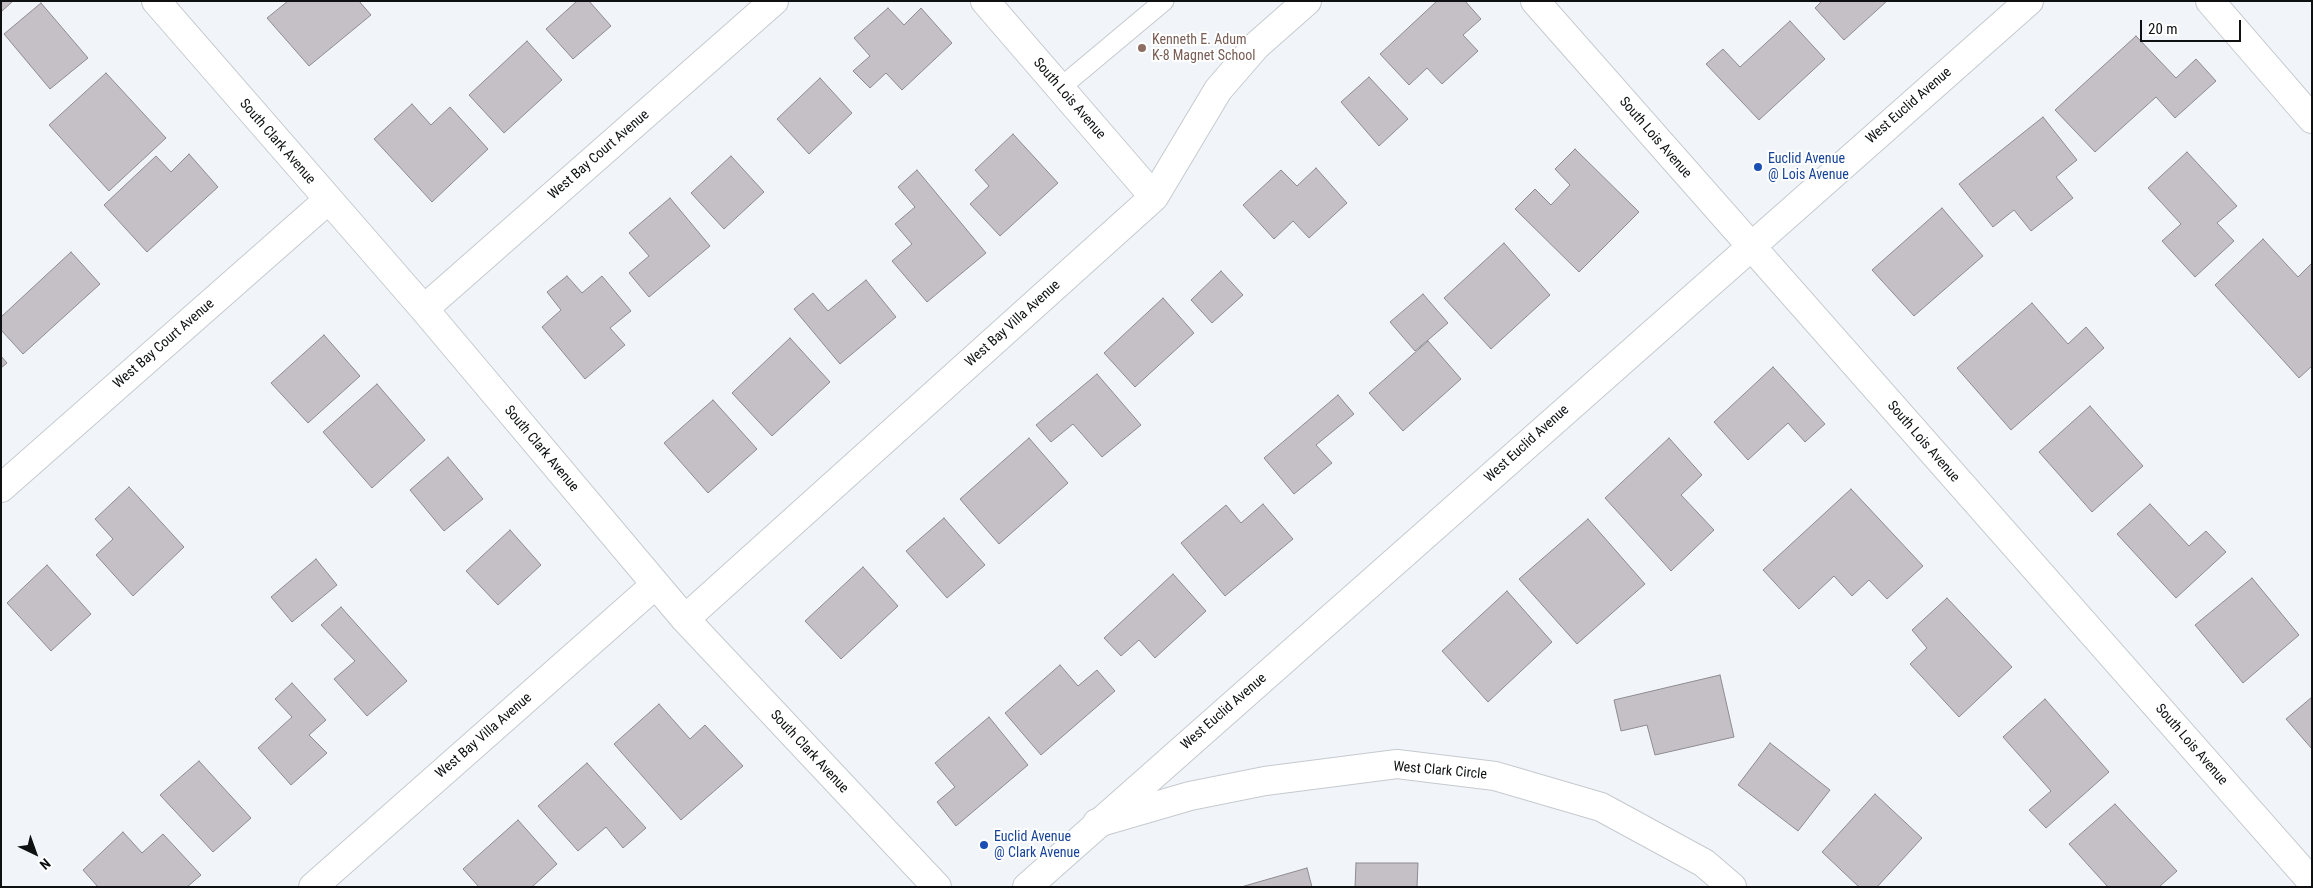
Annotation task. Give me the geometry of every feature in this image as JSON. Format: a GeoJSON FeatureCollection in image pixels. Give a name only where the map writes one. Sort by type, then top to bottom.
{"type":"FeatureCollection","features":[{"type":"Feature","properties":{"kind":"street","name":"West Bay Court Avenue"},"geometry":{"type":"LineString","coordinates":[[424,309],[774,1]]}},
{"type":"Feature","properties":{"kind":"street","name":"South Lois Avenue"},"geometry":{"type":"LineString","coordinates":[[984,1],[1154,197]]}},
{"type":"Feature","properties":{"kind":"street","name":"West Bay Villa Avenue"},"geometry":{"type":"LineString","coordinates":[[685,619],[1154,197],[1218,90],[1256,46],[1308,1]]}},
{"type":"Feature","properties":{"kind":"street","name":"South Lois Avenue"},"geometry":{"type":"LineString","coordinates":[[1535,1],[2312,882]]}},
{"type":"Feature","properties":{"kind":"street","name":"West Euclid Avenue"},"geometry":{"type":"LineString","coordinates":[[1027,887],[1097,823],[2029,1]]}},
{"type":"Feature","properties":{"kind":"street"},"geometry":{"type":"LineString","coordinates":[[2210,1],[2312,119]]}},
{"type":"Feature","properties":{"kind":"street","name":"South Clark Avenue"},"geometry":{"type":"LineString","coordinates":[[163,4],[328,200],[424,309],[655,585],[936,887]]}},
{"type":"Feature","properties":{"kind":"street","name":"West Bay Court Avenue"},"geometry":{"type":"LineString","coordinates":[[1,488],[328,200]]}},
{"type":"Feature","properties":{"kind":"street","name":"West Bay Villa Avenue"},"geometry":{"type":"LineString","coordinates":[[313,887],[655,585]]}},
{"type":"Feature","properties":{"kind":"street","name":"West Clark Circle"},"geometry":{"type":"LineString","coordinates":[[1097,823],[1190,796],[1265,781],[1397,764],[1495,776],[1601,807],[1704,863],[1732,887]]}},
{"type":"Feature","properties":{"kind":"lane"},"geometry":{"type":"LineString","coordinates":[[1060,88],[1152,5]]}},
{"type":"Feature","properties":{"kind":"building"},"geometry":{"type":"Polygon","coordinates":[[[1,1],[13,1],[1,12],[1,1]]]}},
{"type":"Feature","properties":{"kind":"building"},"geometry":{"type":"Polygon","coordinates":[[[288,1],[359,1],[371,15],[309,66],[267,18],[288,1]]]}},
{"type":"Feature","properties":{"kind":"building"},"geometry":{"type":"Polygon","coordinates":[[[577,1],[589,1],[611,26],[573,59],[546,29],[577,1]]]}},
{"type":"Feature","properties":{"kind":"building"},"geometry":{"type":"Polygon","coordinates":[[[1437,1],[1465,1],[1481,19],[1463,35],[1478,51],[1442,84],[1427,68],[1409,85],[1380,54],[1437,1]]]}},
{"type":"Feature","properties":{"kind":"building"},"geometry":{"type":"Polygon","coordinates":[[[1822,1],[1887,1],[1844,40],[1815,8],[1822,1]]]}},
{"type":"Feature","properties":{"kind":"building"},"geometry":{"type":"Polygon","coordinates":[[[41,3],[88,58],[50,89],[4,34],[41,3]]]}},
{"type":"Feature","properties":{"kind":"building"},"geometry":{"type":"Polygon","coordinates":[[[888,8],[904,25],[921,8],[952,43],[902,90],[886,73],[870,88],[853,71],[870,56],[854,38],[888,8]]]}},
{"type":"Feature","properties":{"kind":"building"},"geometry":{"type":"Polygon","coordinates":[[[1790,21],[1825,59],[1759,120],[1706,64],[1723,49],[1740,67],[1790,21]]]}},
{"type":"Feature","properties":{"kind":"building"},"geometry":{"type":"Polygon","coordinates":[[[2136,36],[2176,78],[2196,59],[2216,81],[2175,118],[2156,97],[2095,152],[2055,110],[2136,36]]]}},
{"type":"Feature","properties":{"kind":"building"},"geometry":{"type":"Polygon","coordinates":[[[527,41],[562,80],[504,133],[469,95],[527,41]]]}},
{"type":"Feature","properties":{"kind":"building"},"geometry":{"type":"Polygon","coordinates":[[[106,73],[166,138],[109,191],[49,125],[106,73]]]}},
{"type":"Feature","properties":{"kind":"building"},"geometry":{"type":"Polygon","coordinates":[[[1369,77],[1408,119],[1379,146],[1341,102],[1369,77]]]}},
{"type":"Feature","properties":{"kind":"building"},"geometry":{"type":"Polygon","coordinates":[[[820,78],[852,113],[809,154],[777,119],[820,78]]]}},
{"type":"Feature","properties":{"kind":"building"},"geometry":{"type":"Polygon","coordinates":[[[412,104],[431,125],[450,107],[488,149],[432,202],[374,139],[412,104]]]}},
{"type":"Feature","properties":{"kind":"building"},"geometry":{"type":"Polygon","coordinates":[[[2043,117],[2077,160],[2056,177],[2073,198],[2031,231],[2014,210],[1993,227],[1959,184],[2043,117]]]}},
{"type":"Feature","properties":{"kind":"building"},"geometry":{"type":"Polygon","coordinates":[[[1013,134],[1058,183],[1000,236],[970,204],[989,186],[975,170],[1013,134]]]}},
{"type":"Feature","properties":{"kind":"building"},"geometry":{"type":"Polygon","coordinates":[[[1575,149],[1639,212],[1579,272],[1515,209],[1535,189],[1551,205],[1570,185],[1555,169],[1575,149]]]}},
{"type":"Feature","properties":{"kind":"building"},"geometry":{"type":"Polygon","coordinates":[[[2187,152],[2237,206],[2217,223],[2234,241],[2195,277],[2162,241],[2181,224],[2148,188],[2187,152]]]}},
{"type":"Feature","properties":{"kind":"building"},"geometry":{"type":"Polygon","coordinates":[[[189,154],[218,187],[147,252],[104,205],[156,156],[171,172],[189,154]]]}},
{"type":"Feature","properties":{"kind":"building"},"geometry":{"type":"Polygon","coordinates":[[[731,156],[764,192],[724,229],[691,193],[731,156]]]}},
{"type":"Feature","properties":{"kind":"building"},"geometry":{"type":"Polygon","coordinates":[[[1316,168],[1347,203],[1309,238],[1293,221],[1274,239],[1243,205],[1281,170],[1297,186],[1316,168]]]}},
{"type":"Feature","properties":{"kind":"building"},"geometry":{"type":"Polygon","coordinates":[[[917,170],[986,253],[927,302],[892,261],[912,244],[895,224],[915,207],[898,187],[917,170]]]}},
{"type":"Feature","properties":{"kind":"building"},"geometry":{"type":"Polygon","coordinates":[[[670,198],[710,246],[649,297],[629,273],[649,256],[629,233],[670,198]]]}},
{"type":"Feature","properties":{"kind":"building"},"geometry":{"type":"Polygon","coordinates":[[[1942,208],[1983,256],[1914,316],[1872,270],[1942,208]]]}},
{"type":"Feature","properties":{"kind":"building"},"geometry":{"type":"Polygon","coordinates":[[[2263,239],[2298,277],[2312,263],[2312,366],[2299,378],[2215,285],[2263,239]]]}},
{"type":"Feature","properties":{"kind":"building"},"geometry":{"type":"Polygon","coordinates":[[[1504,243],[1550,295],[1491,349],[1444,298],[1504,243]]]}},
{"type":"Feature","properties":{"kind":"building"},"geometry":{"type":"Polygon","coordinates":[[[71,252],[100,284],[23,354],[1,330],[1,317],[71,252]]]}},
{"type":"Feature","properties":{"kind":"building"},"geometry":{"type":"Polygon","coordinates":[[[1221,271],[1243,295],[1212,323],[1191,300],[1221,271]]]}},
{"type":"Feature","properties":{"kind":"building"},"geometry":{"type":"Polygon","coordinates":[[[567,276],[582,293],[602,276],[631,311],[610,328],[625,345],[585,379],[542,327],[561,310],[547,292],[567,276]]]}},
{"type":"Feature","properties":{"kind":"building"},"geometry":{"type":"Polygon","coordinates":[[[866,280],[896,317],[840,364],[794,309],[813,293],[828,311],[866,280]]]}},
{"type":"Feature","properties":{"kind":"building"},"geometry":{"type":"Polygon","coordinates":[[[1423,294],[1448,323],[1415,351],[1390,322],[1423,294]]]}},
{"type":"Feature","properties":{"kind":"building"},"geometry":{"type":"Polygon","coordinates":[[[1163,298],[1194,333],[1135,387],[1104,353],[1163,298]]]}},
{"type":"Feature","properties":{"kind":"building"},"geometry":{"type":"Polygon","coordinates":[[[2032,303],[2068,344],[2086,327],[2104,348],[2011,430],[1957,368],[2032,303]]]}},
{"type":"Feature","properties":{"kind":"building"},"geometry":{"type":"Polygon","coordinates":[[[324,335],[360,376],[308,423],[271,383],[324,335]]]}},
{"type":"Feature","properties":{"kind":"building"},"geometry":{"type":"Polygon","coordinates":[[[790,338],[830,382],[772,436],[732,393],[790,338]]]}},
{"type":"Feature","properties":{"kind":"building"},"geometry":{"type":"Polygon","coordinates":[[[1428,341],[1461,379],[1403,431],[1369,393],[1428,341]]]}},
{"type":"Feature","properties":{"kind":"building"},"geometry":{"type":"Polygon","coordinates":[[[1,356],[7,363],[1,368],[1,356]]]}},
{"type":"Feature","properties":{"kind":"building"},"geometry":{"type":"Polygon","coordinates":[[[1773,367],[1825,424],[1805,442],[1788,423],[1748,460],[1714,422],[1773,367]]]}},
{"type":"Feature","properties":{"kind":"building"},"geometry":{"type":"Polygon","coordinates":[[[1097,374],[1141,425],[1102,457],[1073,424],[1051,442],[1036,425],[1097,374]]]}},
{"type":"Feature","properties":{"kind":"building"},"geometry":{"type":"Polygon","coordinates":[[[377,384],[425,440],[372,488],[323,432],[377,384]]]}},
{"type":"Feature","properties":{"kind":"building"},"geometry":{"type":"Polygon","coordinates":[[[1338,395],[1354,414],[1316,445],[1332,463],[1294,494],[1264,458],[1338,395]]]}},
{"type":"Feature","properties":{"kind":"building"},"geometry":{"type":"Polygon","coordinates":[[[713,400],[757,449],[708,493],[664,443],[713,400]]]}},
{"type":"Feature","properties":{"kind":"building"},"geometry":{"type":"Polygon","coordinates":[[[2090,406],[2143,466],[2092,512],[2039,452],[2090,406]]]}},
{"type":"Feature","properties":{"kind":"building"},"geometry":{"type":"Polygon","coordinates":[[[1029,438],[1068,483],[999,544],[960,499],[1029,438]]]}},
{"type":"Feature","properties":{"kind":"building"},"geometry":{"type":"Polygon","coordinates":[[[1669,438],[1702,475],[1681,495],[1714,530],[1671,571],[1605,498],[1669,438]]]}},
{"type":"Feature","properties":{"kind":"building"},"geometry":{"type":"Polygon","coordinates":[[[448,457],[483,499],[444,531],[410,490],[448,457]]]}},
{"type":"Feature","properties":{"kind":"building"},"geometry":{"type":"Polygon","coordinates":[[[129,487],[184,547],[133,596],[96,555],[113,539],[95,519],[129,487]]]}},
{"type":"Feature","properties":{"kind":"building"},"geometry":{"type":"Polygon","coordinates":[[[1851,489],[1923,566],[1887,599],[1869,580],[1852,596],[1834,576],[1799,609],[1763,570],[1851,489]]]}},
{"type":"Feature","properties":{"kind":"building"},"geometry":{"type":"Polygon","coordinates":[[[1263,504],[1293,539],[1225,596],[1181,543],[1226,505],[1241,523],[1263,504]]]}},
{"type":"Feature","properties":{"kind":"building"},"geometry":{"type":"Polygon","coordinates":[[[2150,504],[2189,546],[2206,531],[2226,552],[2176,598],[2117,534],[2150,504]]]}},
{"type":"Feature","properties":{"kind":"building"},"geometry":{"type":"Polygon","coordinates":[[[944,518],[985,565],[947,598],[906,551],[944,518]]]}},
{"type":"Feature","properties":{"kind":"building"},"geometry":{"type":"Polygon","coordinates":[[[1588,519],[1645,584],[1577,644],[1519,579],[1588,519]]]}},
{"type":"Feature","properties":{"kind":"building"},"geometry":{"type":"Polygon","coordinates":[[[510,530],[541,565],[498,605],[466,571],[510,530]]]}},
{"type":"Feature","properties":{"kind":"building"},"geometry":{"type":"Polygon","coordinates":[[[316,559],[337,585],[292,622],[271,597],[316,559]]]}},
{"type":"Feature","properties":{"kind":"building"},"geometry":{"type":"Polygon","coordinates":[[[47,565],[91,614],[51,651],[7,603],[47,565]]]}},
{"type":"Feature","properties":{"kind":"building"},"geometry":{"type":"Polygon","coordinates":[[[863,567],[898,606],[841,659],[805,621],[863,567]]]}},
{"type":"Feature","properties":{"kind":"building"},"geometry":{"type":"Polygon","coordinates":[[[1173,574],[1206,611],[1155,658],[1139,640],[1121,656],[1104,638],[1173,574]]]}},
{"type":"Feature","properties":{"kind":"building"},"geometry":{"type":"Polygon","coordinates":[[[2252,578],[2299,635],[2243,683],[2195,625],[2252,578]]]}},
{"type":"Feature","properties":{"kind":"building"},"geometry":{"type":"Polygon","coordinates":[[[1507,591],[1552,642],[1488,702],[1442,651],[1507,591]]]}},
{"type":"Feature","properties":{"kind":"building"},"geometry":{"type":"Polygon","coordinates":[[[1947,598],[2012,667],[1959,717],[1910,664],[1927,648],[1912,630],[1947,598]]]}},
{"type":"Feature","properties":{"kind":"building"},"geometry":{"type":"Polygon","coordinates":[[[341,607],[407,681],[367,716],[334,679],[355,661],[321,625],[341,607]]]}},
{"type":"Feature","properties":{"kind":"building"},"geometry":{"type":"Polygon","coordinates":[[[1060,665],[1078,686],[1097,670],[1115,691],[1041,755],[1005,713],[1060,665]]]}},
{"type":"Feature","properties":{"kind":"building"},"geometry":{"type":"Polygon","coordinates":[[[1720,675],[1734,737],[1655,755],[1647,725],[1621,731],[1614,700],[1720,675]]]}},
{"type":"Feature","properties":{"kind":"building"},"geometry":{"type":"Polygon","coordinates":[[[292,683],[326,720],[309,735],[327,753],[291,785],[258,748],[292,717],[275,699],[292,683]]]}},
{"type":"Feature","properties":{"kind":"building"},"geometry":{"type":"Polygon","coordinates":[[[2312,697],[2312,749],[2286,719],[2312,697]]]}},
{"type":"Feature","properties":{"kind":"building"},"geometry":{"type":"Polygon","coordinates":[[[2045,699],[2109,772],[2046,828],[2029,810],[2051,791],[2003,737],[2045,699]]]}},
{"type":"Feature","properties":{"kind":"building"},"geometry":{"type":"Polygon","coordinates":[[[659,704],[690,739],[705,725],[743,766],[681,820],[614,744],[659,704]]]}},
{"type":"Feature","properties":{"kind":"building"},"geometry":{"type":"Polygon","coordinates":[[[989,717],[1028,765],[956,826],[937,802],[955,787],[935,763],[989,717]]]}},
{"type":"Feature","properties":{"kind":"building"},"geometry":{"type":"Polygon","coordinates":[[[1770,743],[1830,790],[1798,831],[1738,785],[1770,743]]]}},
{"type":"Feature","properties":{"kind":"building"},"geometry":{"type":"Polygon","coordinates":[[[199,761],[251,818],[213,852],[160,795],[199,761]]]}},
{"type":"Feature","properties":{"kind":"building"},"geometry":{"type":"Polygon","coordinates":[[[587,763],[646,828],[623,848],[606,827],[578,851],[538,806],[587,763]]]}},
{"type":"Feature","properties":{"kind":"building"},"geometry":{"type":"Polygon","coordinates":[[[1875,794],[1922,838],[1877,887],[1859,887],[1822,852],[1875,794]]]}},
{"type":"Feature","properties":{"kind":"building"},"geometry":{"type":"Polygon","coordinates":[[[2115,804],[2177,871],[2159,887],[2108,887],[2069,844],[2115,804]]]}},
{"type":"Feature","properties":{"kind":"building"},"geometry":{"type":"Polygon","coordinates":[[[518,820],[557,864],[532,887],[479,887],[463,869],[518,820]]]}},
{"type":"Feature","properties":{"kind":"building"},"geometry":{"type":"Polygon","coordinates":[[[123,832],[142,853],[163,834],[201,875],[187,887],[98,887],[83,870],[123,832]]]}},
{"type":"Feature","properties":{"kind":"building"},"geometry":{"type":"Polygon","coordinates":[[[1356,863],[1418,863],[1417,887],[1355,887],[1356,863]]]}},
{"type":"Feature","properties":{"kind":"building"},"geometry":{"type":"Polygon","coordinates":[[[1307,868],[1312,887],[1241,887],[1307,868]]]}},
{"type":"Feature","properties":{"kind":"place","name":"Kenneth E. Adum K-8 Magnet School"},"geometry":{"type":"Point","coordinates":[1142,48]}},
{"type":"Feature","properties":{"kind":"place","name":"Euclid Avenue @ Lois Avenue"},"geometry":{"type":"Point","coordinates":[1758,167]}},
{"type":"Feature","properties":{"kind":"place","name":"Euclid Avenue @ Clark Avenue"},"geometry":{"type":"Point","coordinates":[984,845]}}]}
